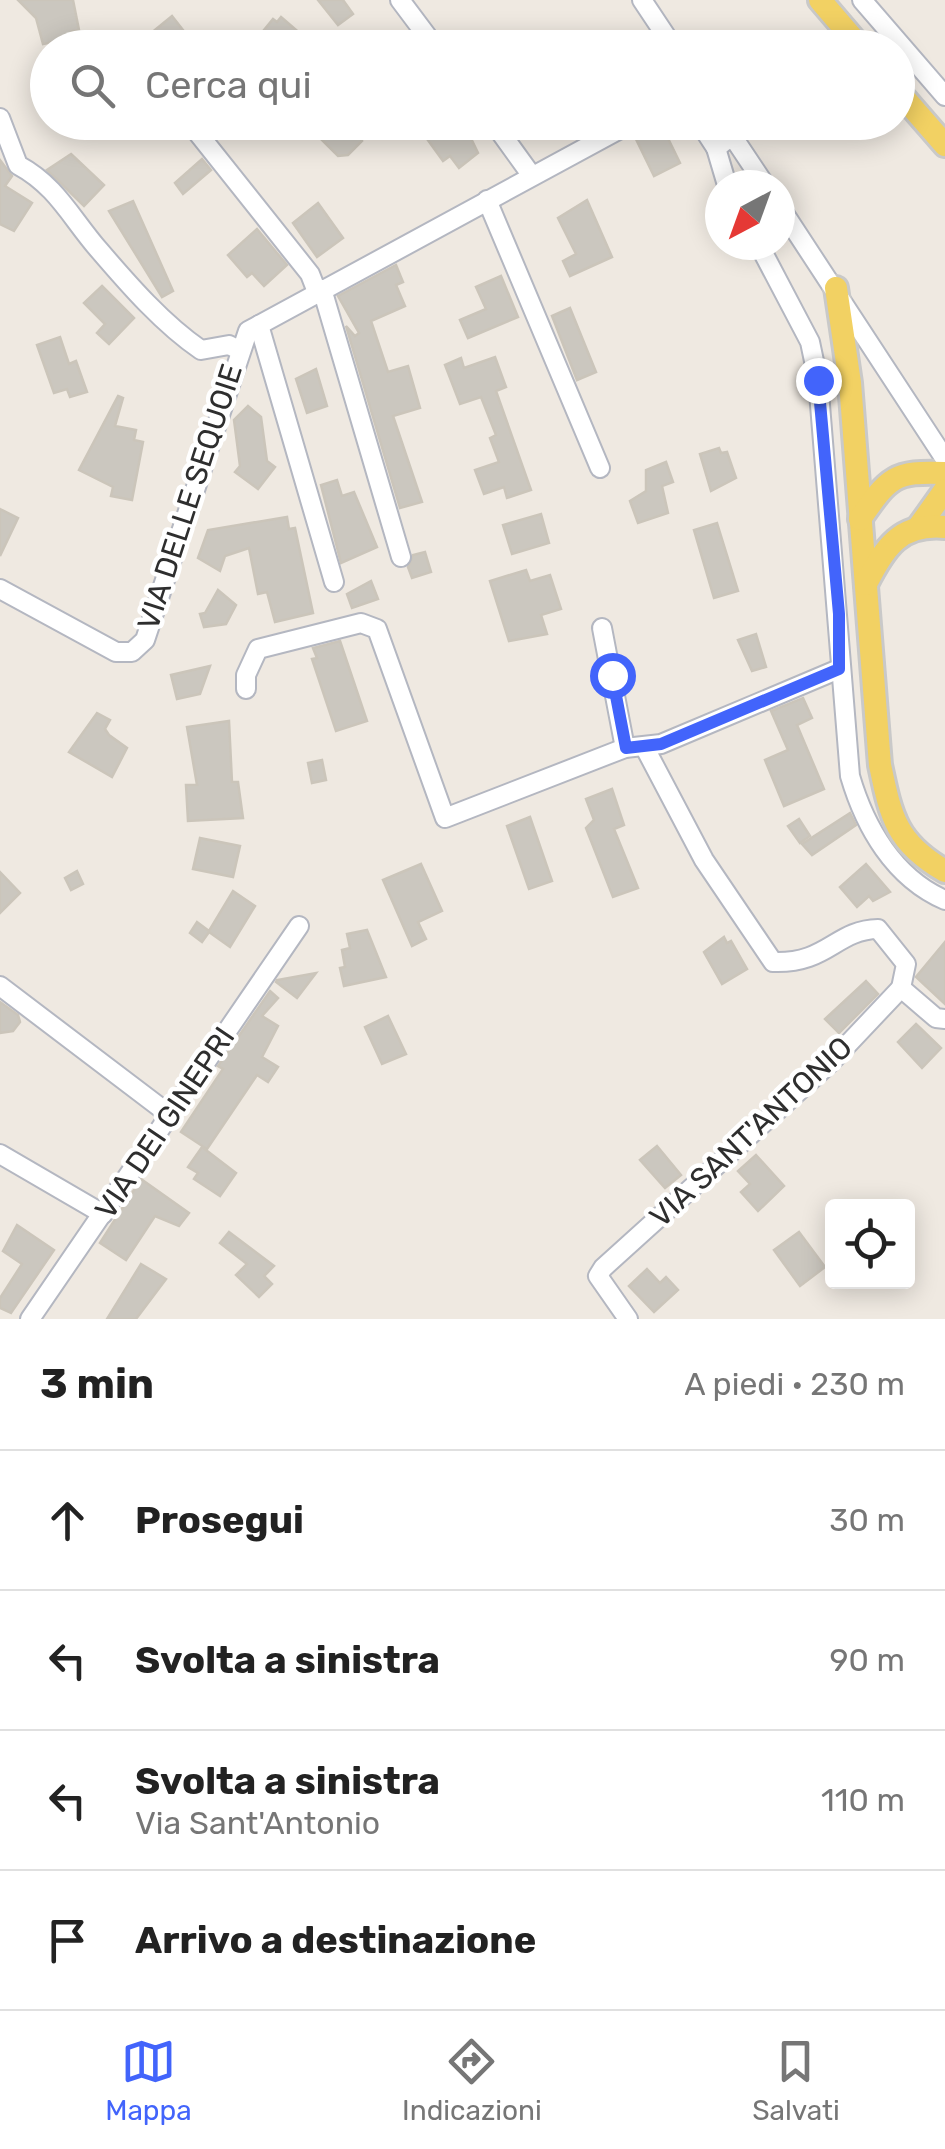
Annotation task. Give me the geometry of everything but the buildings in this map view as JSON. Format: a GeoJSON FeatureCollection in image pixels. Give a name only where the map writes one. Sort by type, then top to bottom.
{"type":"FeatureCollection","features":[{"type":"Feature","properties":{"kind":"main road"},"geometry":{"type":"LineString","coordinates":[[820,0],[846,30]]}},
{"type":"Feature","properties":{"kind":"main road"},"geometry":{"type":"LineString","coordinates":[[915,111],[945,148]]}},
{"type":"Feature","properties":{"kind":"main road"},"geometry":{"type":"LineString","coordinates":[[836,288],[850,384],[880,765],[891,820],[907,842],[945,871]]}},
{"type":"Feature","properties":{"kind":"main road"},"geometry":{"type":"LineString","coordinates":[[860,518],[884,484],[899,475],[945,473]]}},
{"type":"Feature","properties":{"kind":"main road"},"geometry":{"type":"LineString","coordinates":[[866,584],[881,554],[920,524],[945,490]]}},
{"type":"Feature","properties":{"kind":"main road"},"geometry":{"type":"LineString","coordinates":[[920,524],[945,526]]}},
{"type":"Feature","properties":{"kind":"street"},"geometry":{"type":"LineString","coordinates":[[400,0],[422,30]]}},
{"type":"Feature","properties":{"kind":"street"},"geometry":{"type":"LineString","coordinates":[[642,0],[662,30]]}},
{"type":"Feature","properties":{"kind":"street"},"geometry":{"type":"LineString","coordinates":[[862,0],[888,30]]}},
{"type":"Feature","properties":{"kind":"street"},"geometry":{"type":"LineString","coordinates":[[915,61],[945,96]]}},
{"type":"Feature","properties":{"kind":"street"},"geometry":{"type":"LineString","coordinates":[[0,118],[18,166],[42,178],[99,250],[164,318],[201,350],[229,345],[238,350]]}},
{"type":"Feature","properties":{"kind":"street"},"geometry":{"type":"LineString","coordinates":[[203,140],[320,290],[401,557]]}},
{"type":"Feature","properties":{"kind":"street"},"geometry":{"type":"LineString","coordinates":[[506,140],[532,176]]}},
{"type":"Feature","properties":{"kind":"street","name":"VIA DELLE SEQUOIE"},"geometry":{"type":"LineString","coordinates":[[0,589],[116,652],[132,652],[145,640],[238,350],[248,331],[599,140]]}},
{"type":"Feature","properties":{"kind":"street"},"geometry":{"type":"LineString","coordinates":[[724,140],[726,170]]}},
{"type":"Feature","properties":{"kind":"street"},"geometry":{"type":"LineString","coordinates":[[727,140],[752,170]]}},
{"type":"Feature","properties":{"kind":"street"},"geometry":{"type":"LineString","coordinates":[[487,200],[600,468]]}},
{"type":"Feature","properties":{"kind":"street"},"geometry":{"type":"LineString","coordinates":[[795,228],[945,460]]}},
{"type":"Feature","properties":{"kind":"street"},"geometry":{"type":"LineString","coordinates":[[767,260],[810,342],[818,380],[850,776],[866,822],[904,872],[945,900]]}},
{"type":"Feature","properties":{"kind":"street"},"geometry":{"type":"LineString","coordinates":[[258,325],[334,582]]}},
{"type":"Feature","properties":{"kind":"street"},"geometry":{"type":"LineString","coordinates":[[246,689],[246,675],[258,650],[361,623],[377,629],[445,818],[626,748],[645,748],[839,669]]}},
{"type":"Feature","properties":{"kind":"street"},"geometry":{"type":"LineString","coordinates":[[602,628],[626,748]]}},
{"type":"Feature","properties":{"kind":"street"},"geometry":{"type":"LineString","coordinates":[[645,748],[704,860],[773,962],[810,960],[860,929],[878,928],[906,964],[901,988],[936,1018],[945,1019]]}},
{"type":"Feature","properties":{"kind":"street","name":"VIA DEI GINEPRI"},"geometry":{"type":"LineString","coordinates":[[30,1319],[300,926]]}},
{"type":"Feature","properties":{"kind":"street"},"geometry":{"type":"LineString","coordinates":[[0,986],[170,1115]]}},
{"type":"Feature","properties":{"kind":"street","name":"VIA SANT'ANTONIO"},"geometry":{"type":"LineString","coordinates":[[628,1319],[602,1285],[598,1276],[603,1268],[832,1061],[901,988]]}},
{"type":"Feature","properties":{"kind":"street"},"geometry":{"type":"LineString","coordinates":[[0,1154],[103,1214]]}},
{"type":"Feature","properties":{"kind":"route"},"geometry":{"type":"LineString","coordinates":[[612,675],[626,748],[645,748],[839,669],[839,614],[818,380]]}}]}
